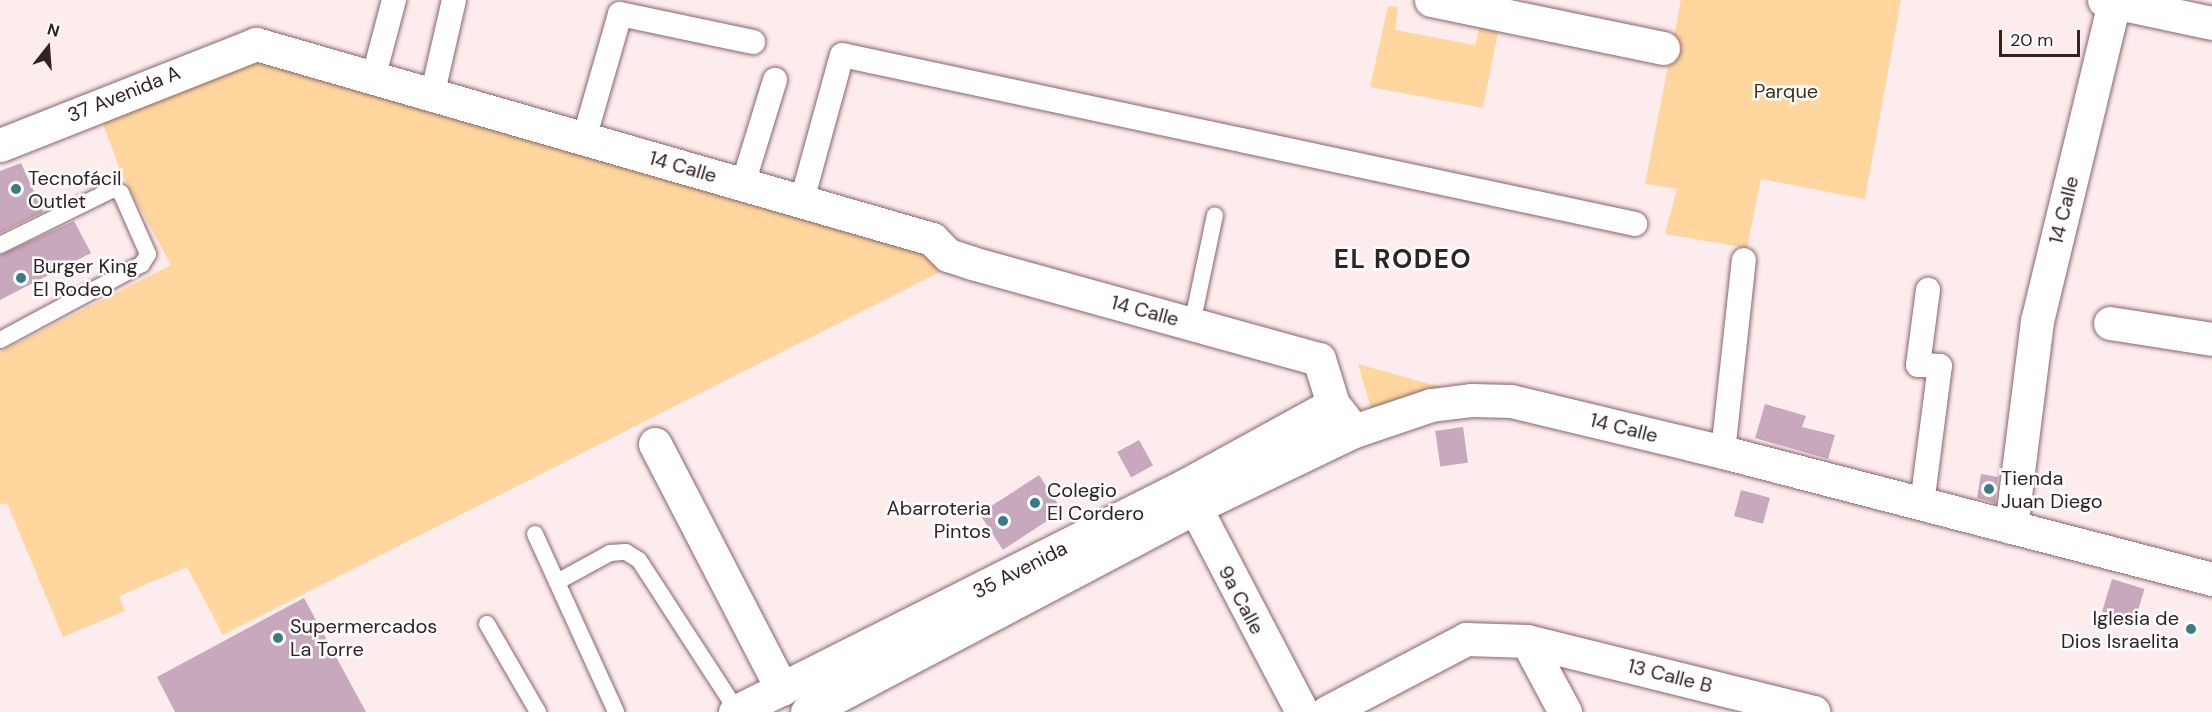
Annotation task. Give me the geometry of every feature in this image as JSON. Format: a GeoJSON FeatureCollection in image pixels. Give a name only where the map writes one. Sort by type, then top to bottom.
{"type":"FeatureCollection","features":[{"type":"Feature","properties":{"kind":"street"},"geometry":{"type":"LineString","coordinates":[[373,79],[394,0]]}},
{"type":"Feature","properties":{"kind":"street"},"geometry":{"type":"LineString","coordinates":[[432,96],[454,0]]}},
{"type":"Feature","properties":{"kind":"street"},"geometry":{"type":"LineString","coordinates":[[1438,1],[1663,48]]}},
{"type":"Feature","properties":{"kind":"street"},"geometry":{"type":"LineString","coordinates":[[2109,1],[2212,24]]}},
{"type":"Feature","properties":{"kind":"street","name":"14 Calle"},"geometry":{"type":"LineString","coordinates":[[2011,527],[2037,321],[2109,1]]}},
{"type":"Feature","properties":{"kind":"street"},"geometry":{"type":"LineString","coordinates":[[584,139],[620,14],[753,42]]}},
{"type":"Feature","properties":{"kind":"street","name":"14 Calle"},"geometry":{"type":"LineString","coordinates":[[248,44],[801,200],[932,239],[948,255],[972,263],[1319,359],[1333,404],[1354,431],[1431,405],[1511,401],[1723,452],[2212,579]]}},
{"type":"Feature","properties":{"kind":"street","name":"37 Avenida A"},"geometry":{"type":"LineString","coordinates":[[0,145],[248,44]]}},
{"type":"Feature","properties":{"kind":"street"},"geometry":{"type":"LineString","coordinates":[[801,200],[842,55],[1635,224]]}},
{"type":"Feature","properties":{"kind":"street"},"geometry":{"type":"LineString","coordinates":[[743,184],[775,80]]}},
{"type":"Feature","properties":{"kind":"street"},"geometry":{"type":"LineString","coordinates":[[1723,452],[1744,260]]}},
{"type":"Feature","properties":{"kind":"street"},"geometry":{"type":"LineString","coordinates":[[1922,504],[1940,366],[1918,365],[1928,290]]}},
{"type":"Feature","properties":{"kind":"street"},"geometry":{"type":"LineString","coordinates":[[2110,322],[2212,339]]}},
{"type":"Feature","properties":{"kind":"street","name":"35 Avenida"},"geometry":{"type":"LineString","coordinates":[[807,712],[1190,497],[1333,404]]}},
{"type":"Feature","properties":{"kind":"street","name":"35 Avenida"},"geometry":{"type":"LineString","coordinates":[[737,712],[1190,497],[1354,431]]}},
{"type":"Feature","properties":{"kind":"street"},"geometry":{"type":"LineString","coordinates":[[655,444],[782,689]]}},
{"type":"Feature","properties":{"kind":"street","name":"9a Calle"},"geometry":{"type":"LineString","coordinates":[[1190,497],[1302,712]]}},
{"type":"Feature","properties":{"kind":"street","name":"13 Calle B"},"geometry":{"type":"LineString","coordinates":[[1327,712],[1466,639],[1527,641],[1813,712]]}},
{"type":"Feature","properties":{"kind":"street"},"geometry":{"type":"LineString","coordinates":[[1527,641],[1565,712]]}},
{"type":"Feature","properties":{"kind":"lane"},"geometry":{"type":"LineString","coordinates":[[0,245],[114,189],[121,194],[148,254],[142,264],[0,340]]}},
{"type":"Feature","properties":{"kind":"lane"},"geometry":{"type":"LineString","coordinates":[[1192,324],[1215,215]]}},
{"type":"Feature","properties":{"kind":"lane"},"geometry":{"type":"LineString","coordinates":[[535,534],[616,712]]}},
{"type":"Feature","properties":{"kind":"lane"},"geometry":{"type":"LineString","coordinates":[[557,582],[610,553],[626,552],[639,560],[737,712]]}},
{"type":"Feature","properties":{"kind":"lane"},"geometry":{"type":"LineString","coordinates":[[486,624],[538,712]]}},
{"type":"Feature","properties":{"kind":"green space","name":"Parque"},"geometry":{"type":"Polygon","coordinates":[[[1681,0],[1901,0],[1865,199],[1761,179],[1747,248],[1665,234],[1677,189],[1645,184],[1681,0]]]}},
{"type":"Feature","properties":{"kind":"green space"},"geometry":{"type":"Polygon","coordinates":[[[1388,6],[1398,7],[1395,30],[1475,45],[1480,27],[1498,32],[1483,108],[1370,87],[1388,6]]]}},
{"type":"Feature","properties":{"kind":"green space"},"geometry":{"type":"Polygon","coordinates":[[[251,58],[921,245],[940,272],[223,635],[187,567],[119,596],[125,611],[63,637],[7,503],[0,505],[0,352],[171,265],[121,173],[101,118],[251,58]]]}},
{"type":"Feature","properties":{"kind":"green space"},"geometry":{"type":"Polygon","coordinates":[[[1358,364],[1455,391],[1371,408],[1358,364]]]}},
{"type":"Feature","properties":{"kind":"building","name":"Tecnofácil Outlet"},"geometry":{"type":"Polygon","coordinates":[[[21,163],[43,212],[0,233],[0,171],[21,163]]]}},
{"type":"Feature","properties":{"kind":"building","name":"Burger King El Rodeo"},"geometry":{"type":"Polygon","coordinates":[[[74,221],[91,253],[0,300],[0,255],[74,221]]]}},
{"type":"Feature","properties":{"kind":"building"},"geometry":{"type":"Polygon","coordinates":[[[1765,404],[1806,416],[1802,427],[1835,435],[1828,459],[1755,438],[1765,404]]]}},
{"type":"Feature","properties":{"kind":"building"},"geometry":{"type":"Polygon","coordinates":[[[1463,427],[1468,463],[1440,467],[1435,431],[1463,427]]]}},
{"type":"Feature","properties":{"kind":"building"},"geometry":{"type":"Polygon","coordinates":[[[1139,440],[1153,465],[1131,477],[1117,452],[1139,440]]]}},
{"type":"Feature","properties":{"kind":"building","name":"Tienda Juan Diego"},"geometry":{"type":"Polygon","coordinates":[[[1981,474],[1998,477],[1995,503],[1977,498],[1981,474]]]}},
{"type":"Feature","properties":{"kind":"building"},"geometry":{"type":"Polygon","coordinates":[[[1039,475],[1062,511],[1003,550],[979,514],[1039,475]]]}},
{"type":"Feature","properties":{"kind":"building"},"geometry":{"type":"Polygon","coordinates":[[[1741,490],[1770,498],[1763,524],[1734,516],[1741,490]]]}},
{"type":"Feature","properties":{"kind":"building"},"geometry":{"type":"Polygon","coordinates":[[[2112,579],[2145,589],[2135,621],[2102,612],[2112,579]]]}},
{"type":"Feature","properties":{"kind":"building","name":"Supermercados La Torre"},"geometry":{"type":"Polygon","coordinates":[[[304,598],[366,712],[175,712],[157,677],[304,598]]]}},
{"type":"Feature","properties":{"kind":"place","name":"Tecnofácil Outlet"},"geometry":{"type":"Point","coordinates":[16,189]}},
{"type":"Feature","properties":{"kind":"place","name":"Burger King El Rodeo"},"geometry":{"type":"Point","coordinates":[21,278]}},
{"type":"Feature","properties":{"kind":"place","name":"Tienda Juan Diego"},"geometry":{"type":"Point","coordinates":[1989,489]}},
{"type":"Feature","properties":{"kind":"place","name":"Colegio El Cordero"},"geometry":{"type":"Point","coordinates":[1035,503]}},
{"type":"Feature","properties":{"kind":"place","name":"Abarroteria Pintos"},"geometry":{"type":"Point","coordinates":[1003,521]}},
{"type":"Feature","properties":{"kind":"place","name":"Iglesia de Dios Israelita"},"geometry":{"type":"Point","coordinates":[2191,629]}},
{"type":"Feature","properties":{"kind":"place","name":"Supermercados La Torre"},"geometry":{"type":"Point","coordinates":[278,638]}},
{"type":"Feature","properties":{"kind":"district","name":"EL RODEO"},"geometry":{"type":"Point","coordinates":[1403,260]}}]}
